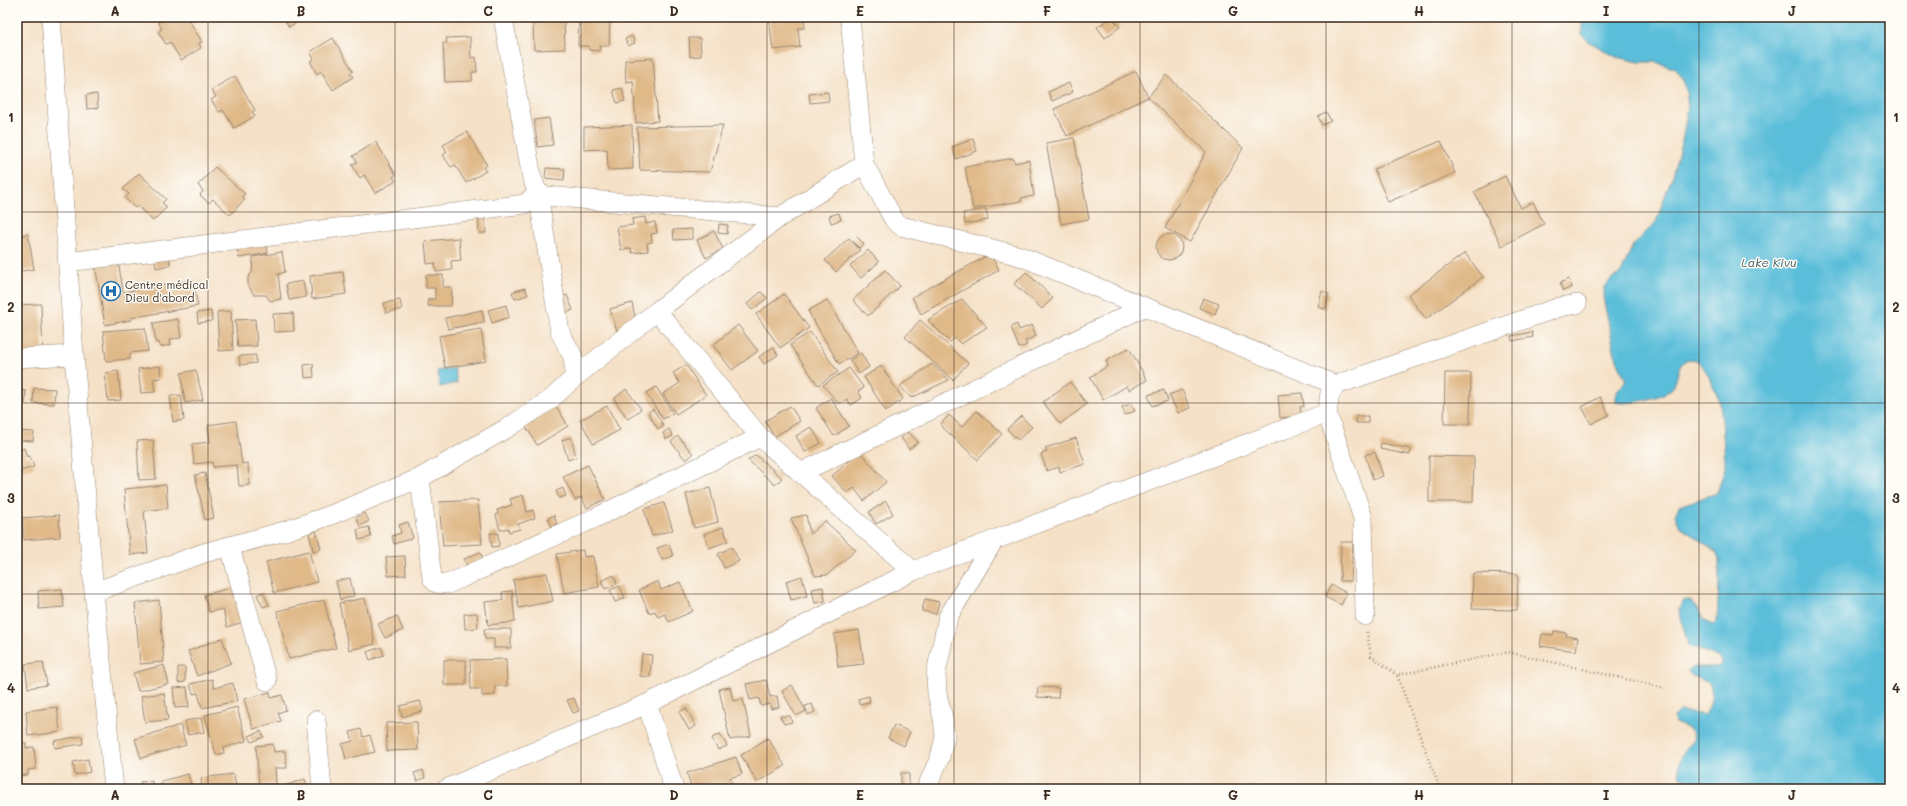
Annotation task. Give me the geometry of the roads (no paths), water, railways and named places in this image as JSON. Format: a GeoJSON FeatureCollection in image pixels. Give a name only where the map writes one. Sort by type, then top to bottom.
{"type":"FeatureCollection","features":[{"type":"Feature","properties":{"kind":"street"},"geometry":{"type":"LineString","coordinates":[[51,17],[74,355],[94,592],[114,789]]}},
{"type":"Feature","properties":{"kind":"street"},"geometry":{"type":"LineString","coordinates":[[503,17],[532,178],[538,193],[560,332],[573,357],[575,377]]}},
{"type":"Feature","properties":{"kind":"street"},"geometry":{"type":"LineString","coordinates":[[850,17],[864,164],[894,220],[901,226],[1013,253],[1336,385]]}},
{"type":"Feature","properties":{"kind":"street"},"geometry":{"type":"LineString","coordinates":[[94,592],[204,553],[285,531],[331,515],[420,478],[527,416],[550,400],[575,377],[657,311],[780,216],[864,164]]}},
{"type":"Feature","properties":{"kind":"street"},"geometry":{"type":"LineString","coordinates":[[68,262],[525,204],[538,193]]}},
{"type":"Feature","properties":{"kind":"street"},"geometry":{"type":"LineString","coordinates":[[538,193],[547,196],[780,216]]}},
{"type":"Feature","properties":{"kind":"street"},"geometry":{"type":"LineString","coordinates":[[1365,616],[1363,518],[1327,413],[1330,393],[1336,385],[1560,307],[1577,304]]}},
{"type":"Feature","properties":{"kind":"street"},"geometry":{"type":"LineString","coordinates":[[800,472],[1144,307]]}},
{"type":"Feature","properties":{"kind":"street"},"geometry":{"type":"LineString","coordinates":[[657,311],[760,437],[913,571]]}},
{"type":"Feature","properties":{"kind":"street"},"geometry":{"type":"LineString","coordinates":[[17,358],[74,355]]}},
{"type":"Feature","properties":{"kind":"street"},"geometry":{"type":"LineString","coordinates":[[446,789],[647,704],[913,571],[1327,413]]}},
{"type":"Feature","properties":{"kind":"street"},"geometry":{"type":"LineString","coordinates":[[420,478],[432,578],[436,583],[448,584],[595,518],[760,437]]}},
{"type":"Feature","properties":{"kind":"street"},"geometry":{"type":"LineString","coordinates":[[926,789],[940,757],[945,737],[944,718],[937,694],[936,673],[948,617],[994,540]]}},
{"type":"Feature","properties":{"kind":"street"},"geometry":{"type":"LineString","coordinates":[[230,547],[267,681]]}},
{"type":"Feature","properties":{"kind":"street"},"geometry":{"type":"LineString","coordinates":[[647,704],[674,789]]}},
{"type":"Feature","properties":{"kind":"street"},"geometry":{"type":"LineString","coordinates":[[316,720],[322,789]]}},
{"type":"Feature","properties":{"kind":"water","name":"Lake Kivu"},"geometry":{"type":"Polygon","coordinates":[[[1582,17],[1890,17],[1890,789],[1688,789],[1689,784],[1687,779],[1680,776],[1679,767],[1681,758],[1685,749],[1692,743],[1693,735],[1690,730],[1675,723],[1674,717],[1680,711],[1704,715],[1711,700],[1711,687],[1709,683],[1691,675],[1688,671],[1692,667],[1716,667],[1721,665],[1721,662],[1719,658],[1688,645],[1679,610],[1682,602],[1686,600],[1693,602],[1704,620],[1713,624],[1717,621],[1719,559],[1716,551],[1680,527],[1675,515],[1679,506],[1717,493],[1725,468],[1720,404],[1714,388],[1701,363],[1692,359],[1683,362],[1679,368],[1675,384],[1669,391],[1637,402],[1616,402],[1616,393],[1626,381],[1615,354],[1603,297],[1605,287],[1611,279],[1621,273],[1633,245],[1656,222],[1673,173],[1683,136],[1688,107],[1686,91],[1683,79],[1676,69],[1656,62],[1639,62],[1616,57],[1588,41],[1582,34],[1582,17]]]}},
{"type":"Feature","properties":{"kind":"water"},"geometry":{"type":"Polygon","coordinates":[[[454,368],[457,383],[440,387],[437,371],[454,368]]]}},
{"type":"Feature","properties":{"kind":"place","name":"Centre médical Dieu d'abord"},"geometry":{"type":"Point","coordinates":[111,291]}}]}
